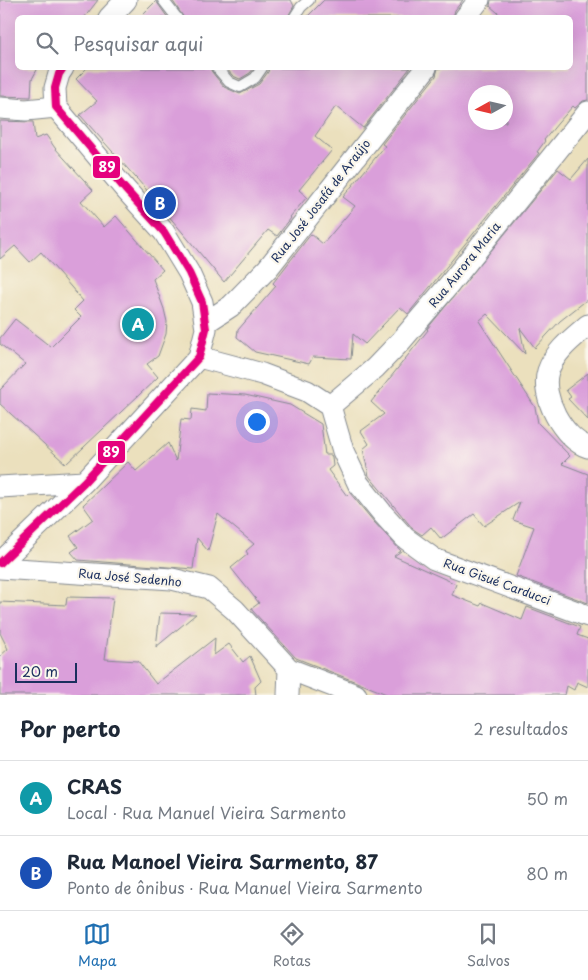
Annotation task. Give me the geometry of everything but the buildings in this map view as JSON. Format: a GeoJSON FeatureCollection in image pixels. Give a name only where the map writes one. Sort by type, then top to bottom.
{"type":"FeatureCollection","features":[{"type":"Feature","properties":{"kind":"street"},"geometry":{"type":"LineString","coordinates":[[111,15],[126,0]]}},
{"type":"Feature","properties":{"kind":"street"},"geometry":{"type":"LineString","coordinates":[[467,15],[479,0]]}},
{"type":"Feature","properties":{"kind":"street"},"geometry":{"type":"LineString","coordinates":[[0,563],[84,482],[199,357],[206,329],[202,302],[189,273],[164,232],[56,108],[55,88],[62,70]]}},
{"type":"Feature","properties":{"kind":"street","name":"Rua José Josafá de Araújo"},"geometry":{"type":"LineString","coordinates":[[205,323],[230,306],[268,268],[424,70]]}},
{"type":"Feature","properties":{"kind":"street"},"geometry":{"type":"LineString","coordinates":[[0,108],[26,110],[56,108]]}},
{"type":"Feature","properties":{"kind":"street","name":"Rua Aurora Maria"},"geometry":{"type":"LineString","coordinates":[[330,406],[375,368],[401,341],[448,286],[588,112]]}},
{"type":"Feature","properties":{"kind":"street"},"geometry":{"type":"LineString","coordinates":[[588,325],[562,347],[548,371],[547,396],[558,421],[581,444],[588,447]]}},
{"type":"Feature","properties":{"kind":"street"},"geometry":{"type":"LineString","coordinates":[[199,357],[262,374],[306,391],[330,406]]}},
{"type":"Feature","properties":{"kind":"street","name":"Rua Gisué Carducci"},"geometry":{"type":"LineString","coordinates":[[330,406],[343,450],[358,484],[406,538],[434,559],[486,576],[588,616]]}},
{"type":"Feature","properties":{"kind":"street"},"geometry":{"type":"LineString","coordinates":[[0,487],[84,482]]}},
{"type":"Feature","properties":{"kind":"street","name":"Rua José Sedenho"},"geometry":{"type":"LineString","coordinates":[[0,568],[172,579],[208,588],[236,610],[290,669]]}},
{"type":"Feature","properties":{"kind":"street"},"geometry":{"type":"LineString","coordinates":[[288,695],[290,669],[356,695]]}},
{"type":"Feature","properties":{"kind":"lane"},"geometry":{"type":"LineString","coordinates":[[162,0],[174,15]]}},
{"type":"Feature","properties":{"kind":"lane"},"geometry":{"type":"LineString","coordinates":[[296,15],[303,2]]}},
{"type":"Feature","properties":{"kind":"lane"},"geometry":{"type":"LineString","coordinates":[[219,70],[229,82],[240,87],[255,78],[261,70]]}},
{"type":"Feature","properties":{"kind":"transit line","name":"89"},"geometry":{"type":"LineString","coordinates":[[0,563],[84,482],[199,357],[206,329],[202,302],[189,273],[164,232],[56,107],[55,88],[62,70]]}},
{"type":"Feature","properties":{"kind":"place","name":"Rua Manoel Vieira Sarmento, 87"},"geometry":{"type":"Point","coordinates":[160,203]}},
{"type":"Feature","properties":{"kind":"place","name":"CRAS"},"geometry":{"type":"Point","coordinates":[138,324]}}]}
